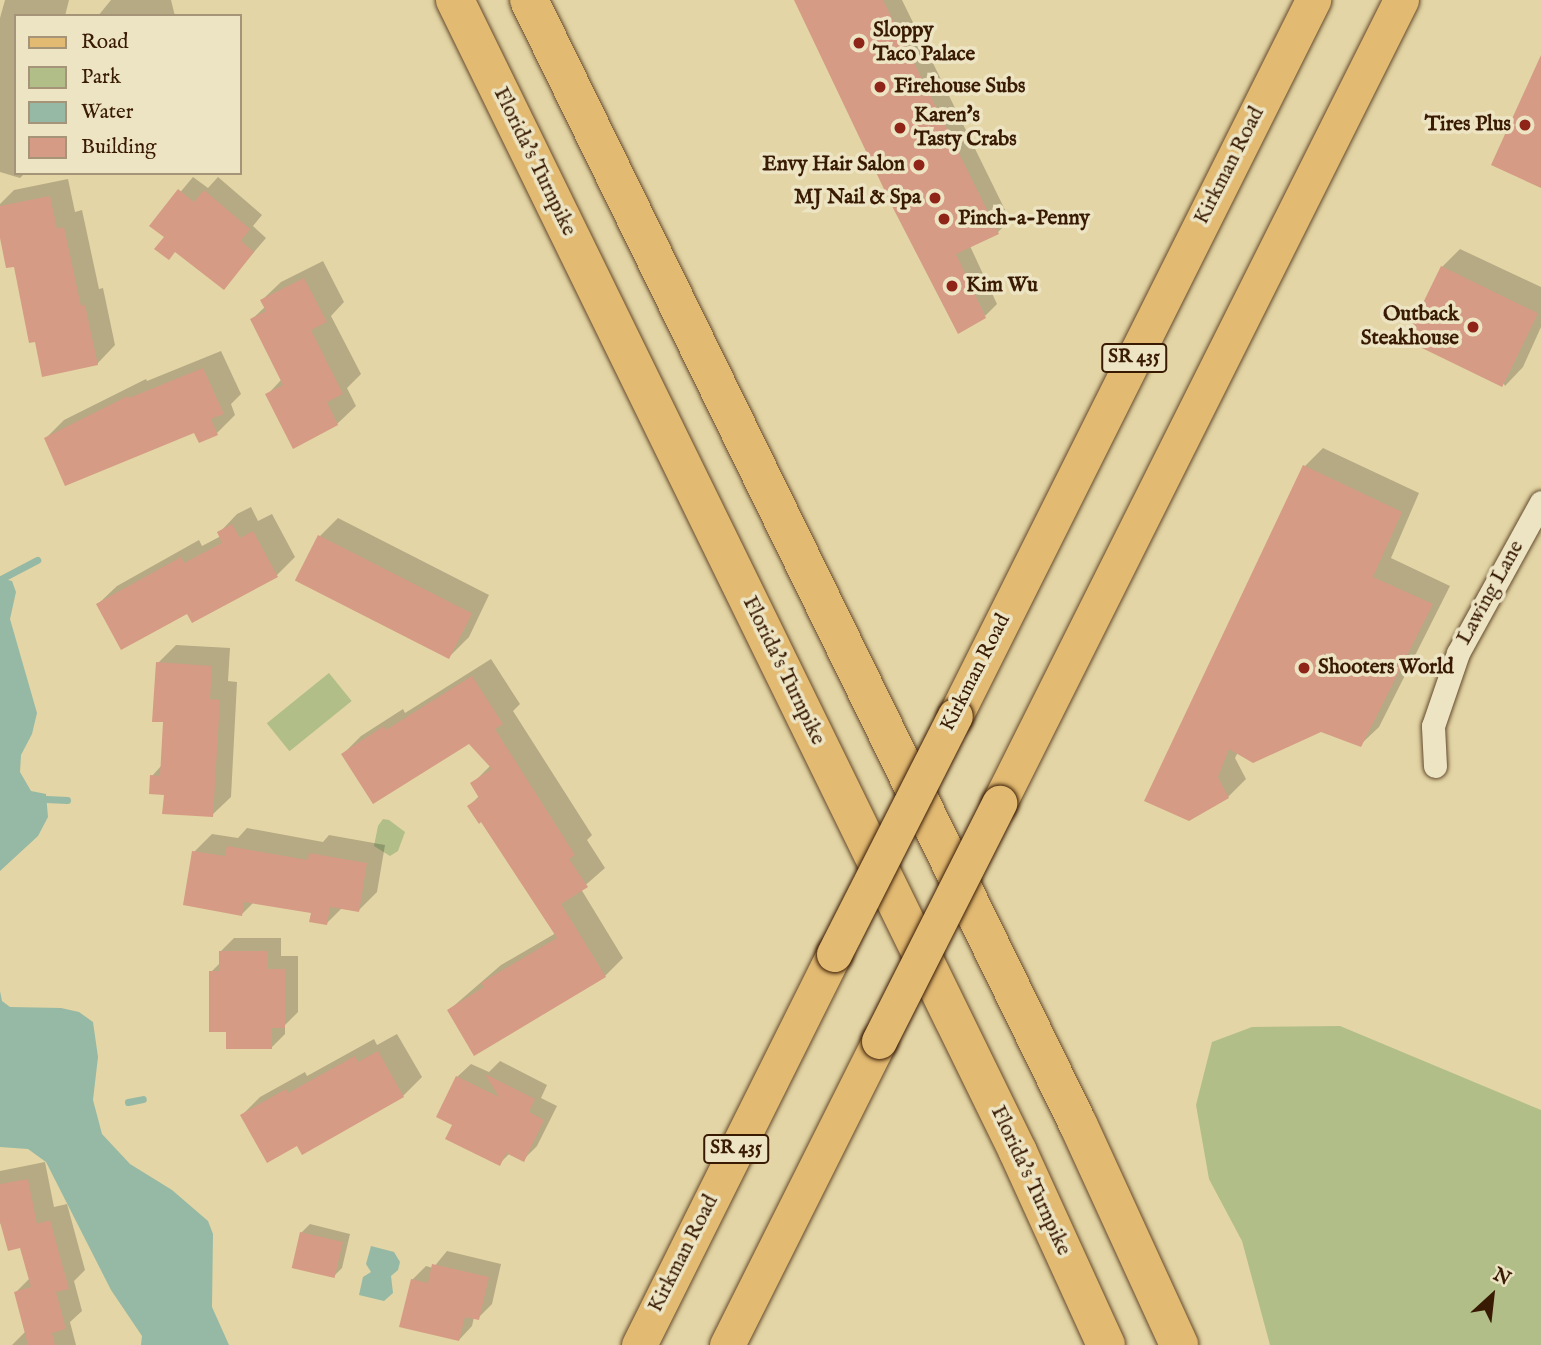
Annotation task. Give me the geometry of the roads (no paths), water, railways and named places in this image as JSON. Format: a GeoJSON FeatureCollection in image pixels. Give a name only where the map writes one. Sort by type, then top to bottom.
{"type":"FeatureCollection","features":[{"type":"Feature","properties":{"kind":"highway","name":"Florida's Turnpike"},"geometry":{"type":"LineString","coordinates":[[455,0],[1018,1152],[1106,1345]]}},
{"type":"Feature","properties":{"kind":"highway"},"geometry":{"type":"LineString","coordinates":[[529,0],[1078,1124],[1179,1345]]}},
{"type":"Feature","properties":{"kind":"main road","name":"Kirkman Road"},"geometry":{"type":"LineString","coordinates":[[639,1345],[1313,0]]}},
{"type":"Feature","properties":{"kind":"main road"},"geometry":{"type":"LineString","coordinates":[[727,1345],[1401,0]]}},
{"type":"Feature","properties":{"kind":"street","name":"Lawing Lane"},"geometry":{"type":"LineString","coordinates":[[1435,766],[1433,726],[1458,653],[1541,502]]}},
{"type":"Feature","properties":{"kind":"water"},"geometry":{"type":"Polygon","coordinates":[[[0,578],[12,581],[16,592],[10,619],[37,713],[32,734],[21,755],[20,772],[31,791],[46,794],[48,817],[38,836],[0,871],[0,578]]]}},
{"type":"Feature","properties":{"kind":"water"},"geometry":{"type":"Polygon","coordinates":[[[0,991],[2,1001],[10,1007],[61,1008],[79,1012],[93,1022],[98,1057],[93,1100],[102,1134],[130,1164],[172,1190],[208,1221],[213,1234],[212,1307],[229,1345],[141,1345],[142,1336],[111,1290],[46,1162],[28,1149],[0,1147],[0,991]]]}},
{"type":"Feature","properties":{"kind":"water"},"geometry":{"type":"Polygon","coordinates":[[[371,1246],[394,1252],[400,1262],[398,1270],[391,1276],[393,1293],[384,1301],[359,1295],[363,1277],[371,1272],[366,1264],[371,1246]]]}},
{"type":"Feature","properties":{"kind":"waterway"},"geometry":{"type":"LineString","coordinates":[[1,579],[37,560]]}},
{"type":"Feature","properties":{"kind":"waterway"},"geometry":{"type":"LineString","coordinates":[[46,799],[67,800]]}},
{"type":"Feature","properties":{"kind":"waterway"},"geometry":{"type":"LineString","coordinates":[[128,1102],[143,1099]]}},
{"type":"Feature","properties":{"kind":"place","name":"Sloppy Taco Palace"},"geometry":{"type":"Point","coordinates":[859,43]}},
{"type":"Feature","properties":{"kind":"place","name":"Firehouse Subs"},"geometry":{"type":"Point","coordinates":[880,87]}},
{"type":"Feature","properties":{"kind":"place","name":"Tires Plus"},"geometry":{"type":"Point","coordinates":[1525,125]}},
{"type":"Feature","properties":{"kind":"place","name":"Karen's Tasty Crabs"},"geometry":{"type":"Point","coordinates":[900,128]}},
{"type":"Feature","properties":{"kind":"place","name":"Envy Hair Salon"},"geometry":{"type":"Point","coordinates":[919,165]}},
{"type":"Feature","properties":{"kind":"place","name":"MJ Nail & Spa"},"geometry":{"type":"Point","coordinates":[935,198]}},
{"type":"Feature","properties":{"kind":"place","name":"Pinch-a-Penny"},"geometry":{"type":"Point","coordinates":[944,219]}},
{"type":"Feature","properties":{"kind":"place","name":"Kim Wu"},"geometry":{"type":"Point","coordinates":[952,286]}},
{"type":"Feature","properties":{"kind":"place","name":"Outback Steakhouse"},"geometry":{"type":"Point","coordinates":[1473,327]}},
{"type":"Feature","properties":{"kind":"place","name":"Shooters World"},"geometry":{"type":"Point","coordinates":[1304,668]}}]}
